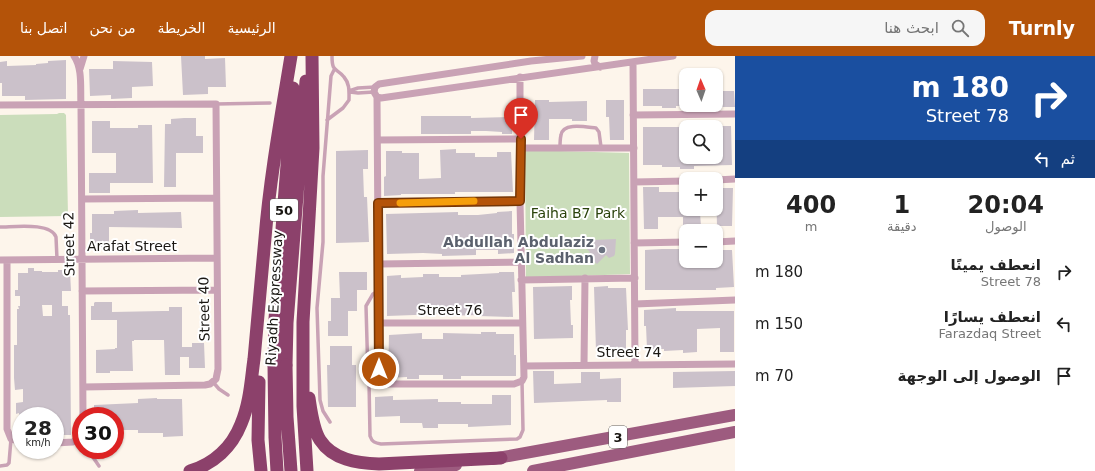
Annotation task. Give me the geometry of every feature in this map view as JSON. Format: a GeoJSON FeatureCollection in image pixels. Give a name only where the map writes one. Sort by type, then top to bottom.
{"type":"FeatureCollection","features":[{"type":"Feature","properties":{"kind":"highway"},"geometry":{"type":"LineString","coordinates":[[190,471],[201,468],[226,450],[234,439],[242,423],[249,398],[275,152],[291,56]]}},
{"type":"Feature","properties":{"kind":"highway","name":"Riyadh Expressway"},"geometry":{"type":"LineString","coordinates":[[291,471],[287,417],[275,319],[296,56]]}},
{"type":"Feature","properties":{"kind":"highway","name":"Riyadh Expressway"},"geometry":{"type":"LineString","coordinates":[[277,471],[274,437],[280,365],[287,323],[308,56]]}},
{"type":"Feature","properties":{"kind":"highway"},"geometry":{"type":"LineString","coordinates":[[307,471],[304,437],[303,322],[313,148],[312,56]]}},
{"type":"Feature","properties":{"kind":"highway"},"geometry":{"type":"LineString","coordinates":[[259,314],[260,350],[258,440],[261,471]]}},
{"type":"Feature","properties":{"kind":"highway"},"geometry":{"type":"LineString","coordinates":[[303,371],[314,424],[320,439],[330,451],[346,460],[379,464],[501,458]]}},
{"type":"Feature","properties":{"kind":"highway"},"geometry":{"type":"LineString","coordinates":[[258,440],[262,448],[268,454],[277,457],[286,456],[295,452],[301,446],[304,437]]}},
{"type":"Feature","properties":{"kind":"main road","name":"3"},"geometry":{"type":"LineString","coordinates":[[420,471],[501,458],[735,415]]}},
{"type":"Feature","properties":{"kind":"main road","name":"3"},"geometry":{"type":"LineString","coordinates":[[533,471],[735,432]]}},
{"type":"Feature","properties":{"kind":"street","name":"Street 42"},"geometry":{"type":"LineString","coordinates":[[74,56],[78,62],[80,71],[81,105],[83,407]]}},
{"type":"Feature","properties":{"kind":"street","name":"Street 42"},"geometry":{"type":"LineString","coordinates":[[80,71],[84,56]]}},
{"type":"Feature","properties":{"kind":"street"},"geometry":{"type":"LineString","coordinates":[[510,64],[516,56]]}},
{"type":"Feature","properties":{"kind":"street"},"geometry":{"type":"LineString","coordinates":[[525,56],[531,61]]}},
{"type":"Feature","properties":{"kind":"street"},"geometry":{"type":"LineString","coordinates":[[520,77],[521,280],[524,377],[522,381],[514,384],[379,384],[378,140],[375,92],[380,84],[531,61],[580,56],[583,59],[584,65],[580,69]]}},
{"type":"Feature","properties":{"kind":"street"},"geometry":{"type":"LineString","coordinates":[[595,56],[595,64],[600,67]]}},
{"type":"Feature","properties":{"kind":"street"},"geometry":{"type":"LineString","coordinates":[[375,92],[381,98],[673,56]]}},
{"type":"Feature","properties":{"kind":"street"},"geometry":{"type":"LineString","coordinates":[[633,62],[635,365]]}},
{"type":"Feature","properties":{"kind":"street"},"geometry":{"type":"LineString","coordinates":[[0,105],[216,104]]}},
{"type":"Feature","properties":{"kind":"street","name":"Street 40"},"geometry":{"type":"LineString","coordinates":[[213,382],[216,379],[217,374],[216,104]]}},
{"type":"Feature","properties":{"kind":"street"},"geometry":{"type":"LineString","coordinates":[[633,115],[735,114]]}},
{"type":"Feature","properties":{"kind":"street"},"geometry":{"type":"LineString","coordinates":[[378,140],[521,139]]}},
{"type":"Feature","properties":{"kind":"street"},"geometry":{"type":"LineString","coordinates":[[521,148],[634,148]]}},
{"type":"Feature","properties":{"kind":"street"},"geometry":{"type":"LineString","coordinates":[[723,180],[735,179]]}},
{"type":"Feature","properties":{"kind":"street"},"geometry":{"type":"LineString","coordinates":[[634,182],[679,181]]}},
{"type":"Feature","properties":{"kind":"street"},"geometry":{"type":"LineString","coordinates":[[82,199],[216,198]]}},
{"type":"Feature","properties":{"kind":"street"},"geometry":{"type":"LineString","coordinates":[[378,203],[520,201]]}},
{"type":"Feature","properties":{"kind":"street"},"geometry":{"type":"LineString","coordinates":[[723,242],[735,241]]}},
{"type":"Feature","properties":{"kind":"street"},"geometry":{"type":"LineString","coordinates":[[634,243],[679,242]]}},
{"type":"Feature","properties":{"kind":"street","name":"Arafat Street"},"geometry":{"type":"LineString","coordinates":[[3,260],[216,258]]}},
{"type":"Feature","properties":{"kind":"street"},"geometry":{"type":"LineString","coordinates":[[3,260],[3,402],[7,429],[11,439]]}},
{"type":"Feature","properties":{"kind":"street"},"geometry":{"type":"LineString","coordinates":[[379,264],[521,262]]}},
{"type":"Feature","properties":{"kind":"street"},"geometry":{"type":"LineString","coordinates":[[584,365],[585,278]]}},
{"type":"Feature","properties":{"kind":"street"},"geometry":{"type":"LineString","coordinates":[[521,280],[635,278]]}},
{"type":"Feature","properties":{"kind":"street"},"geometry":{"type":"LineString","coordinates":[[82,291],[216,290]]}},
{"type":"Feature","properties":{"kind":"street"},"geometry":{"type":"LineString","coordinates":[[635,304],[735,300]]}},
{"type":"Feature","properties":{"kind":"street","name":"Street 76"},"geometry":{"type":"LineString","coordinates":[[379,323],[522,323]]}},
{"type":"Feature","properties":{"kind":"street","name":"Street 74"},"geometry":{"type":"LineString","coordinates":[[524,366],[735,364]]}},
{"type":"Feature","properties":{"kind":"street"},"geometry":{"type":"LineString","coordinates":[[83,387],[205,385],[213,382]]}},
{"type":"Feature","properties":{"kind":"lane"},"geometry":{"type":"LineString","coordinates":[[330,422],[323,411],[320,400],[317,308],[323,242],[323,176],[327,120],[331,76],[334,70],[332,56]]}},
{"type":"Feature","properties":{"kind":"lane"},"geometry":{"type":"LineString","coordinates":[[327,120],[342,108],[349,100],[348,84],[344,76],[334,70]]}},
{"type":"Feature","properties":{"kind":"lane"},"geometry":{"type":"LineString","coordinates":[[349,91],[358,88],[375,92]]}},
{"type":"Feature","properties":{"kind":"lane"},"geometry":{"type":"LineString","coordinates":[[216,104],[270,103]]}},
{"type":"Feature","properties":{"kind":"lane"},"geometry":{"type":"LineString","coordinates":[[560,148],[561,133],[568,126],[596,128],[599,132],[601,149]]}},
{"type":"Feature","properties":{"kind":"lane"},"geometry":{"type":"LineString","coordinates":[[0,227],[48,228],[55,234],[56,237],[57,259]]}},
{"type":"Feature","properties":{"kind":"lane"},"geometry":{"type":"LineString","coordinates":[[379,290],[372,294],[366,306],[370,436],[374,443],[516,439],[520,437],[523,430],[522,381]]}},
{"type":"Feature","properties":{"kind":"lane"},"geometry":{"type":"LineString","coordinates":[[369,381],[371,383],[379,384]]}},
{"type":"Feature","properties":{"kind":"lane"},"geometry":{"type":"LineString","coordinates":[[213,382],[219,389],[228,395]]}},
{"type":"Feature","properties":{"kind":"lane"},"geometry":{"type":"LineString","coordinates":[[0,466],[7,465],[9,462],[11,439]]}},
{"type":"Feature","properties":{"kind":"lane"},"geometry":{"type":"LineString","coordinates":[[94,459],[99,466]]}},
{"type":"Feature","properties":{"kind":"green space"},"geometry":{"type":"Polygon","coordinates":[[[64,113],[66,115],[68,216],[0,217],[0,115],[64,113]]]}},
{"type":"Feature","properties":{"kind":"green space","name":"Faiha B7 Park"},"geometry":{"type":"Polygon","coordinates":[[[525,150],[629,153],[630,274],[526,278],[525,150]]]}},
{"type":"Feature","properties":{"kind":"building"},"geometry":{"type":"Polygon","coordinates":[[[181,56],[205,56],[205,59],[225,58],[226,87],[208,87],[208,94],[183,95],[181,56]]]}},
{"type":"Feature","properties":{"kind":"building"},"geometry":{"type":"Polygon","coordinates":[[[66,60],[66,99],[25,100],[25,96],[2,96],[2,83],[0,83],[0,62],[7,61],[7,66],[36,65],[48,63],[48,61],[66,60]]]}},
{"type":"Feature","properties":{"kind":"building"},"geometry":{"type":"Polygon","coordinates":[[[113,61],[152,62],[153,86],[132,87],[132,98],[111,99],[111,95],[90,96],[89,69],[113,69],[113,61]]]}},
{"type":"Feature","properties":{"kind":"building"},"geometry":{"type":"Polygon","coordinates":[[[643,89],[679,89],[679,106],[676,106],[676,108],[662,108],[662,106],[643,106],[643,89]]]}},
{"type":"Feature","properties":{"kind":"building"},"geometry":{"type":"Polygon","coordinates":[[[723,91],[734,91],[735,107],[723,107],[723,91]]]}},
{"type":"Feature","properties":{"kind":"building"},"geometry":{"type":"Polygon","coordinates":[[[535,100],[549,100],[549,102],[587,101],[587,121],[572,121],[572,119],[549,119],[549,140],[534,140],[535,100]]]}},
{"type":"Feature","properties":{"kind":"building"},"geometry":{"type":"Polygon","coordinates":[[[606,100],[624,100],[624,140],[610,140],[609,117],[606,117],[606,100]]]}},
{"type":"Feature","properties":{"kind":"building"},"geometry":{"type":"Polygon","coordinates":[[[421,116],[471,116],[471,118],[512,117],[512,134],[502,134],[502,132],[471,131],[471,134],[421,134],[421,116]]]}},
{"type":"Feature","properties":{"kind":"building"},"geometry":{"type":"Polygon","coordinates":[[[196,118],[196,136],[203,136],[203,153],[176,153],[176,187],[164,187],[165,124],[171,124],[171,119],[196,118]]]}},
{"type":"Feature","properties":{"kind":"building"},"geometry":{"type":"Polygon","coordinates":[[[92,121],[110,121],[110,128],[138,128],[138,125],[152,125],[153,183],[110,183],[110,193],[89,193],[89,173],[116,173],[116,153],[92,153],[92,121]]]}},
{"type":"Feature","properties":{"kind":"building"},"geometry":{"type":"Polygon","coordinates":[[[723,126],[731,126],[732,165],[694,166],[694,169],[680,169],[680,167],[662,167],[662,165],[643,165],[643,127],[679,127],[679,164],[723,164],[723,126]]]}},
{"type":"Feature","properties":{"kind":"building"},"geometry":{"type":"Polygon","coordinates":[[[456,149],[456,153],[475,153],[475,157],[497,157],[497,152],[511,152],[513,192],[455,192],[455,194],[401,194],[384,196],[386,151],[419,153],[419,179],[441,178],[440,150],[456,149]]]}},
{"type":"Feature","properties":{"kind":"building"},"geometry":{"type":"Polygon","coordinates":[[[368,150],[368,169],[363,169],[364,197],[367,197],[369,242],[336,243],[336,151],[368,150]]]}},
{"type":"Feature","properties":{"kind":"building"},"geometry":{"type":"Polygon","coordinates":[[[643,187],[659,187],[659,192],[679,192],[679,216],[700,216],[701,224],[683,224],[683,217],[658,217],[658,229],[644,229],[643,187]]]}},
{"type":"Feature","properties":{"kind":"building"},"geometry":{"type":"Polygon","coordinates":[[[723,188],[733,188],[732,226],[717,224],[717,216],[723,216],[723,188]]]}},
{"type":"Feature","properties":{"kind":"building"},"geometry":{"type":"Polygon","coordinates":[[[138,210],[138,213],[181,212],[182,228],[109,227],[109,247],[90,247],[92,214],[114,214],[114,211],[138,210]]]}},
{"type":"Feature","properties":{"kind":"building"},"geometry":{"type":"Polygon","coordinates":[[[512,211],[514,253],[498,254],[498,250],[476,250],[476,255],[442,256],[442,254],[423,253],[387,254],[386,214],[458,212],[458,215],[478,215],[512,211]]]}},
{"type":"Feature","properties":{"kind":"building","name":"Abdullah Abdulaziz Al Sadhan"},"geometry":{"type":"Polygon","coordinates":[[[616,239],[614,256],[609,258],[606,255],[597,264],[587,255],[590,252],[585,247],[586,244],[592,240],[616,239]]]}},
{"type":"Feature","properties":{"kind":"building"},"geometry":{"type":"Polygon","coordinates":[[[679,249],[679,268],[723,268],[723,250],[732,250],[734,287],[716,288],[716,290],[645,290],[645,250],[679,249]]]}},
{"type":"Feature","properties":{"kind":"building"},"geometry":{"type":"Polygon","coordinates":[[[28,268],[34,268],[34,271],[42,272],[58,272],[58,270],[67,270],[70,272],[71,291],[62,291],[62,306],[68,306],[68,315],[70,315],[71,435],[64,435],[64,407],[16,407],[16,403],[23,402],[23,389],[15,390],[14,378],[14,345],[17,345],[17,309],[19,309],[18,306],[20,306],[20,296],[15,296],[15,290],[18,290],[18,273],[28,273],[28,268]],[[42,305],[43,316],[52,316],[52,305],[42,305]]]}},
{"type":"Feature","properties":{"kind":"building"},"geometry":{"type":"Polygon","coordinates":[[[339,272],[367,272],[367,290],[357,290],[357,311],[348,311],[348,336],[328,336],[328,321],[331,321],[331,298],[340,298],[339,272]]]}},
{"type":"Feature","properties":{"kind":"building"},"geometry":{"type":"Polygon","coordinates":[[[514,272],[515,292],[512,292],[513,317],[479,315],[441,316],[441,314],[387,316],[387,276],[401,275],[401,278],[423,277],[423,274],[439,274],[439,277],[461,277],[461,275],[514,272]]]}},
{"type":"Feature","properties":{"kind":"building"},"geometry":{"type":"Polygon","coordinates":[[[572,286],[572,300],[570,300],[573,338],[534,339],[533,287],[572,286]]]}},
{"type":"Feature","properties":{"kind":"building"},"geometry":{"type":"Polygon","coordinates":[[[608,286],[608,288],[626,288],[628,330],[626,330],[626,353],[613,353],[613,350],[596,351],[594,287],[608,286]]]}},
{"type":"Feature","properties":{"kind":"building"},"geometry":{"type":"Polygon","coordinates":[[[95,302],[112,302],[112,312],[169,311],[169,307],[182,307],[182,347],[192,347],[192,343],[204,343],[205,368],[189,368],[189,357],[180,357],[180,375],[165,375],[164,340],[134,340],[132,341],[133,371],[110,371],[110,373],[96,373],[96,350],[117,348],[117,320],[91,320],[91,306],[94,306],[95,302]]]}},
{"type":"Feature","properties":{"kind":"building"},"geometry":{"type":"Polygon","coordinates":[[[676,308],[676,311],[734,311],[734,352],[720,352],[720,328],[697,329],[697,352],[683,353],[683,350],[664,351],[664,349],[647,349],[646,326],[644,326],[644,310],[676,308]]]}},
{"type":"Feature","properties":{"kind":"building"},"geometry":{"type":"Polygon","coordinates":[[[481,332],[514,334],[516,376],[461,376],[461,379],[443,379],[443,375],[419,375],[419,379],[407,379],[407,377],[388,378],[389,335],[422,333],[422,339],[443,339],[443,333],[481,334],[481,332]]]}},
{"type":"Feature","properties":{"kind":"building"},"geometry":{"type":"Polygon","coordinates":[[[330,346],[352,346],[352,365],[356,365],[356,407],[328,407],[327,365],[330,365],[330,346]]]}},
{"type":"Feature","properties":{"kind":"building"},"geometry":{"type":"Polygon","coordinates":[[[533,371],[554,371],[554,384],[581,383],[581,372],[600,372],[600,379],[621,378],[621,402],[607,402],[607,400],[534,403],[533,371]]]}},
{"type":"Feature","properties":{"kind":"building"},"geometry":{"type":"Polygon","coordinates":[[[735,371],[735,386],[673,388],[673,372],[735,371]]]}},
{"type":"Feature","properties":{"kind":"building"},"geometry":{"type":"Polygon","coordinates":[[[492,395],[511,395],[511,425],[468,427],[468,424],[438,424],[438,428],[423,428],[422,423],[400,423],[400,416],[375,417],[375,397],[393,396],[393,400],[438,399],[438,402],[492,404],[492,395]]]}},
{"type":"Feature","properties":{"kind":"building"},"geometry":{"type":"Polygon","coordinates":[[[138,399],[182,399],[183,436],[163,437],[163,433],[138,433],[138,430],[124,430],[124,407],[94,407],[94,405],[138,403],[138,399]]]}},
{"type":"Feature","properties":{"kind":"slow traffic"},"geometry":{"type":"LineString","coordinates":[[400,203],[474,201]]}},
{"type":"Feature","properties":{"kind":"place","name":"Abdullah Abdulaziz Al Sadhan"},"geometry":{"type":"Point","coordinates":[602,250]}},
{"type":"Feature","properties":{"kind":"route"},"geometry":{"type":"LineString","coordinates":[[379,369],[378,203],[520,201],[521,139]]}}]}
